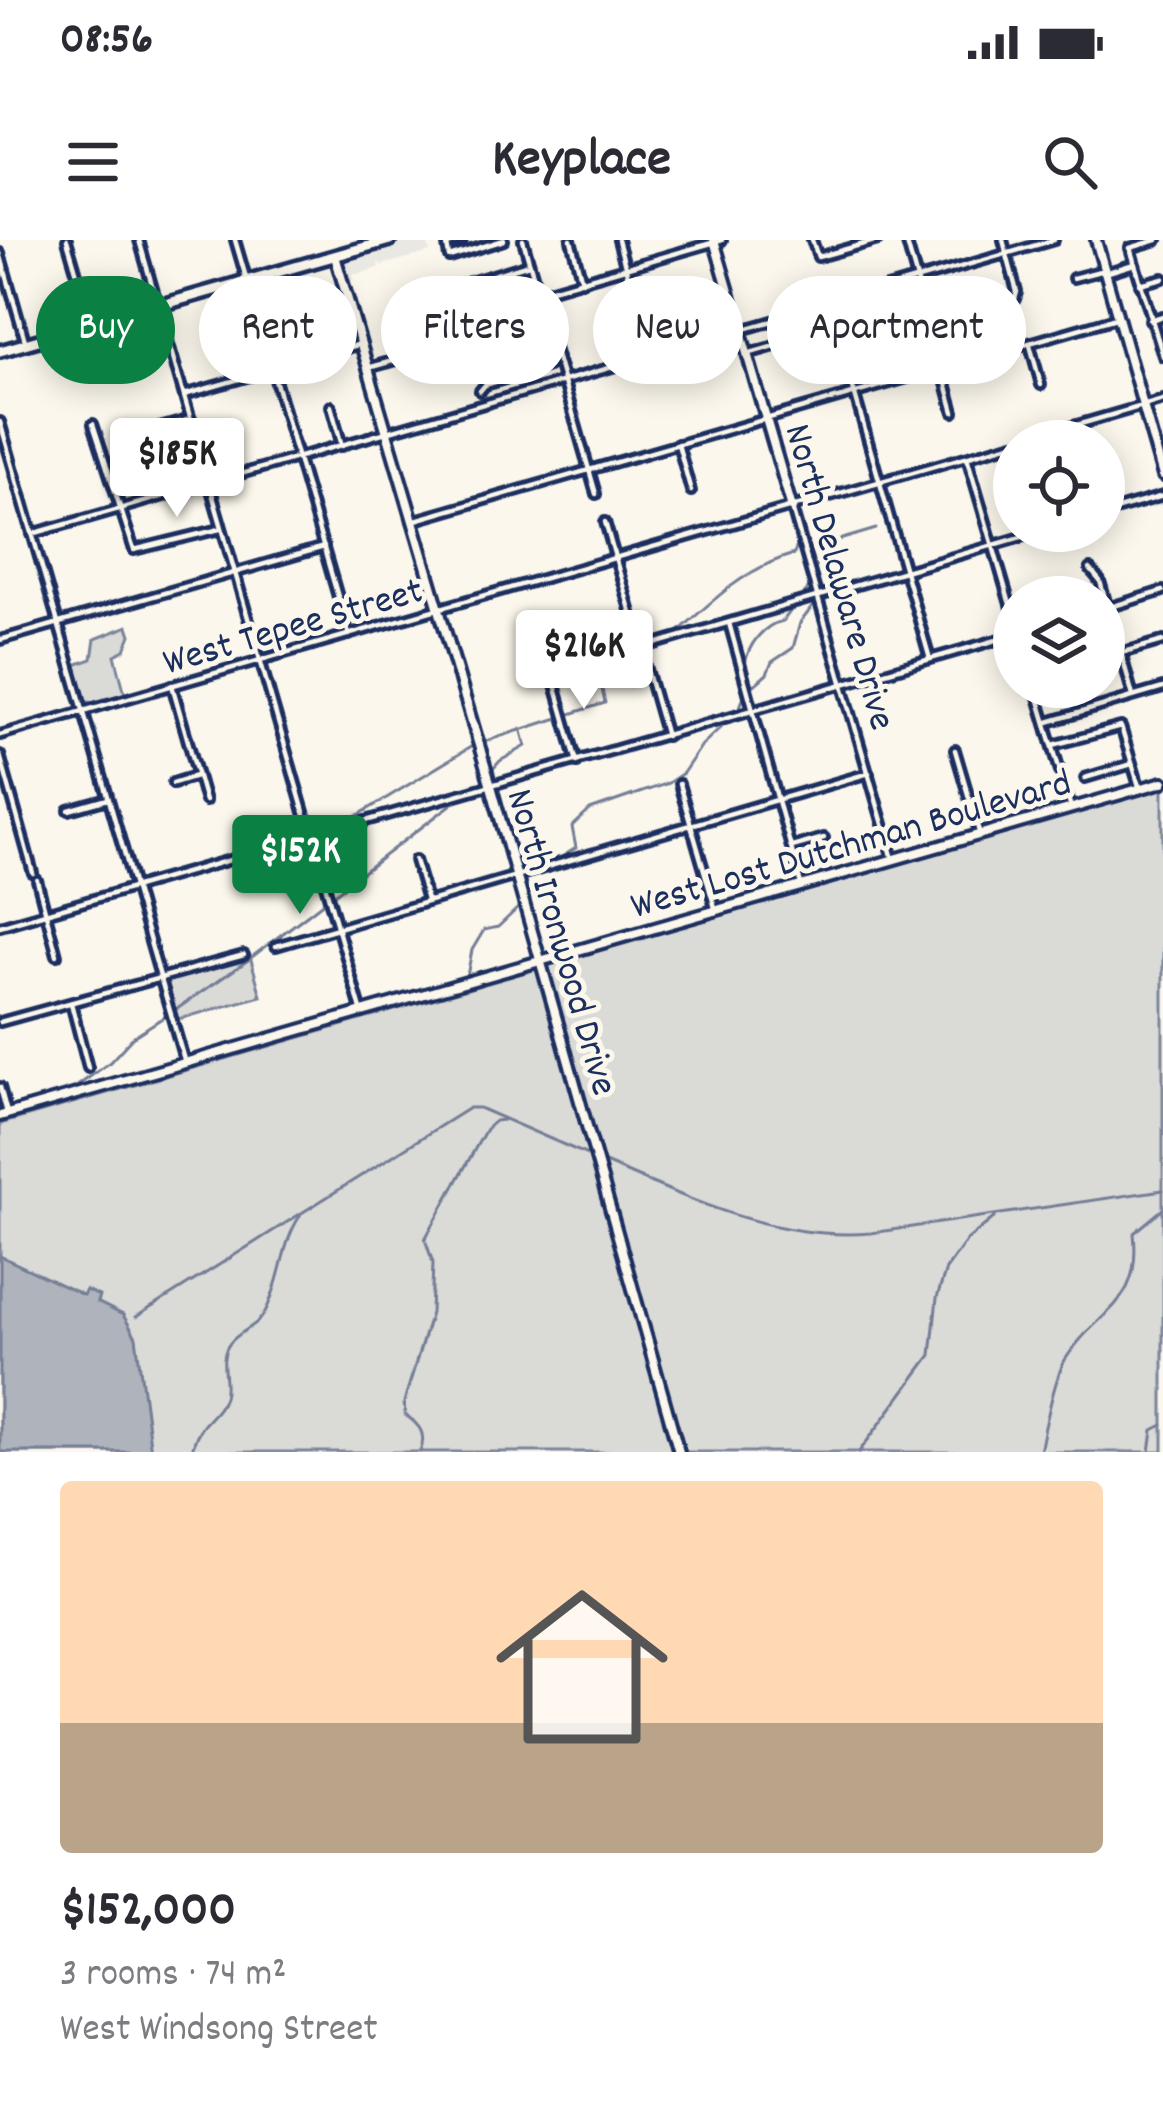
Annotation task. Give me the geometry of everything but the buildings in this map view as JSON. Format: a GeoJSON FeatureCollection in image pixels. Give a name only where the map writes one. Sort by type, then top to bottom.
{"type":"FeatureCollection","features":[{"type":"Feature","properties":{"kind":"main road","name":"North Ironwood Drive"},"geometry":{"type":"LineString","coordinates":[[331,240],[335,256]]}},
{"type":"Feature","properties":{"kind":"main road"},"geometry":{"type":"LineString","coordinates":[[265,276],[390,240]]}},
{"type":"Feature","properties":{"kind":"main road"},"geometry":{"type":"LineString","coordinates":[[0,351],[36,341]]}},
{"type":"Feature","properties":{"kind":"street"},"geometry":{"type":"LineString","coordinates":[[67,240],[78,276]]}},
{"type":"Feature","properties":{"kind":"street"},"geometry":{"type":"LineString","coordinates":[[139,240],[149,276]]}},
{"type":"Feature","properties":{"kind":"street"},"geometry":{"type":"LineString","coordinates":[[235,240],[246,276]]}},
{"type":"Feature","properties":{"kind":"street"},"geometry":{"type":"LineString","coordinates":[[462,240],[446,245],[449,257],[503,240]]}},
{"type":"Feature","properties":{"kind":"street"},"geometry":{"type":"LineString","coordinates":[[523,240],[530,276]]}},
{"type":"Feature","properties":{"kind":"street"},"geometry":{"type":"LineString","coordinates":[[571,240],[582,280]]}},
{"type":"Feature","properties":{"kind":"street"},"geometry":{"type":"LineString","coordinates":[[618,240],[628,276]]}},
{"type":"Feature","properties":{"kind":"street"},"geometry":{"type":"LineString","coordinates":[[812,240],[818,257],[878,240]]}},
{"type":"Feature","properties":{"kind":"street"},"geometry":{"type":"LineString","coordinates":[[906,240],[916,276]]}},
{"type":"Feature","properties":{"kind":"street"},"geometry":{"type":"LineString","coordinates":[[1003,240],[1011,276]]}},
{"type":"Feature","properties":{"kind":"street"},"geometry":{"type":"LineString","coordinates":[[928,276],[1054,240]]}},
{"type":"Feature","properties":{"kind":"street"},"geometry":{"type":"LineString","coordinates":[[1096,240],[1163,476]]}},
{"type":"Feature","properties":{"kind":"street"},"geometry":{"type":"LineString","coordinates":[[1157,240],[1130,248],[1162,356]]}},
{"type":"Feature","properties":{"kind":"street"},"geometry":{"type":"LineString","coordinates":[[569,286],[717,241]]}},
{"type":"Feature","properties":{"kind":"street","name":"North Delaware Drive"},"geometry":{"type":"LineString","coordinates":[[717,241],[726,276]]}},
{"type":"Feature","properties":{"kind":"street"},"geometry":{"type":"LineString","coordinates":[[0,253],[26,344]]}},
{"type":"Feature","properties":{"kind":"street","name":"North Ironwood Drive"},"geometry":{"type":"LineString","coordinates":[[335,256],[679,1452]]}},
{"type":"Feature","properties":{"kind":"street"},"geometry":{"type":"LineString","coordinates":[[486,276],[530,264]]}},
{"type":"Feature","properties":{"kind":"street"},"geometry":{"type":"LineString","coordinates":[[1073,278],[1134,265]]}},
{"type":"Feature","properties":{"kind":"street"},"geometry":{"type":"LineString","coordinates":[[1140,284],[1163,278]]}},
{"type":"Feature","properties":{"kind":"street"},"geometry":{"type":"LineString","coordinates":[[1150,320],[1163,316]]}},
{"type":"Feature","properties":{"kind":"street"},"geometry":{"type":"LineString","coordinates":[[1026,344],[1118,318]]}},
{"type":"Feature","properties":{"kind":"street","name":"North Delaware Drive"},"geometry":{"type":"LineString","coordinates":[[743,341],[893,860]]}},
{"type":"Feature","properties":{"kind":"street"},"geometry":{"type":"LineString","coordinates":[[1030,343],[1041,386]]}},
{"type":"Feature","properties":{"kind":"street"},"geometry":{"type":"LineString","coordinates":[[357,345],[361,344]]}},
{"type":"Feature","properties":{"kind":"street"},"geometry":{"type":"LineString","coordinates":[[747,354],[767,348]]}},
{"type":"Feature","properties":{"kind":"street"},"geometry":{"type":"LineString","coordinates":[[175,364],[362,1013]]}},
{"type":"Feature","properties":{"kind":"street"},"geometry":{"type":"LineString","coordinates":[[368,368],[381,364]]}},
{"type":"Feature","properties":{"kind":"street"},"geometry":{"type":"LineString","coordinates":[[184,394],[219,384]]}},
{"type":"Feature","properties":{"kind":"street"},"geometry":{"type":"LineString","coordinates":[[276,384],[349,635]]}},
{"type":"Feature","properties":{"kind":"street"},"geometry":{"type":"LineString","coordinates":[[480,391],[488,384]]}},
{"type":"Feature","properties":{"kind":"street"},"geometry":{"type":"LineString","coordinates":[[32,534],[557,384]]}},
{"type":"Feature","properties":{"kind":"street"},"geometry":{"type":"LineString","coordinates":[[565,384],[596,494]]}},
{"type":"Feature","properties":{"kind":"street"},"geometry":{"type":"LineString","coordinates":[[851,384],[930,659]]}},
{"type":"Feature","properties":{"kind":"street"},"geometry":{"type":"LineString","coordinates":[[412,521],[888,384]]}},
{"type":"Feature","properties":{"kind":"street"},"geometry":{"type":"LineString","coordinates":[[947,384],[954,412]]}},
{"type":"Feature","properties":{"kind":"street","name":"West Tepee Street"},"geometry":{"type":"LineString","coordinates":[[1095,420],[1163,400]]}},
{"type":"Feature","properties":{"kind":"street"},"geometry":{"type":"LineString","coordinates":[[331,406],[342,446]]}},
{"type":"Feature","properties":{"kind":"street"},"geometry":{"type":"LineString","coordinates":[[122,439],[190,419]]}},
{"type":"Feature","properties":{"kind":"street"},"geometry":{"type":"LineString","coordinates":[[0,422],[3,446],[184,1063]]}},
{"type":"Feature","properties":{"kind":"street"},"geometry":{"type":"LineString","coordinates":[[93,424],[134,550],[222,528]]}},
{"type":"Feature","properties":{"kind":"street"},"geometry":{"type":"LineString","coordinates":[[678,444],[691,491]]}},
{"type":"Feature","properties":{"kind":"street","name":"West Tepee Street"},"geometry":{"type":"LineString","coordinates":[[0,734],[993,449]]}},
{"type":"Feature","properties":{"kind":"street"},"geometry":{"type":"LineString","coordinates":[[577,762],[552,674],[993,545],[967,457]]}},
{"type":"Feature","properties":{"kind":"street"},"geometry":{"type":"LineString","coordinates":[[1125,507],[1163,496]]}},
{"type":"Feature","properties":{"kind":"street"},"geometry":{"type":"LineString","coordinates":[[604,522],[666,736]]}},
{"type":"Feature","properties":{"kind":"street"},"geometry":{"type":"LineString","coordinates":[[0,640],[323,547]]}},
{"type":"Feature","properties":{"kind":"street"},"geometry":{"type":"LineString","coordinates":[[1090,569],[1096,576]]}},
{"type":"Feature","properties":{"kind":"street"},"geometry":{"type":"LineString","coordinates":[[1125,602],[1163,591]]}},
{"type":"Feature","properties":{"kind":"street"},"geometry":{"type":"LineString","coordinates":[[729,623],[802,886]]}},
{"type":"Feature","properties":{"kind":"street"},"geometry":{"type":"LineString","coordinates":[[0,926],[993,641]]}},
{"type":"Feature","properties":{"kind":"street"},"geometry":{"type":"LineString","coordinates":[[1133,696],[1120,649],[1163,641]]}},
{"type":"Feature","properties":{"kind":"street"},"geometry":{"type":"LineString","coordinates":[[172,686],[205,801]]}},
{"type":"Feature","properties":{"kind":"street"},"geometry":{"type":"LineString","coordinates":[[1047,723],[1163,688]]}},
{"type":"Feature","properties":{"kind":"street"},"geometry":{"type":"LineString","coordinates":[[1042,708],[1071,808]]}},
{"type":"Feature","properties":{"kind":"street"},"geometry":{"type":"LineString","coordinates":[[1053,745],[1121,727],[1139,789]]}},
{"type":"Feature","properties":{"kind":"street"},"geometry":{"type":"LineString","coordinates":[[955,750],[980,835]]}},
{"type":"Feature","properties":{"kind":"street"},"geometry":{"type":"LineString","coordinates":[[0,755],[57,955]]}},
{"type":"Feature","properties":{"kind":"street"},"geometry":{"type":"LineString","coordinates":[[1085,778],[1132,764]]}},
{"type":"Feature","properties":{"kind":"street"},"geometry":{"type":"LineString","coordinates":[[276,946],[869,773]]}},
{"type":"Feature","properties":{"kind":"street"},"geometry":{"type":"LineString","coordinates":[[173,783],[198,776]]}},
{"type":"Feature","properties":{"kind":"street","name":"West Lost Dutchman Boulevard"},"geometry":{"type":"LineString","coordinates":[[4,1114],[1163,782]]}},
{"type":"Feature","properties":{"kind":"street"},"geometry":{"type":"LineString","coordinates":[[679,784],[716,911]]}},
{"type":"Feature","properties":{"kind":"street"},"geometry":{"type":"LineString","coordinates":[[69,810],[108,799]]}},
{"type":"Feature","properties":{"kind":"street"},"geometry":{"type":"LineString","coordinates":[[792,847],[824,838]]}},
{"type":"Feature","properties":{"kind":"street"},"geometry":{"type":"LineString","coordinates":[[415,860],[428,902]]}},
{"type":"Feature","properties":{"kind":"street"},"geometry":{"type":"LineString","coordinates":[[0,1022],[244,955]]}},
{"type":"Feature","properties":{"kind":"street"},"geometry":{"type":"LineString","coordinates":[[71,1003],[88,1068]]}},
{"type":"Feature","properties":{"kind":"street"},"geometry":{"type":"LineString","coordinates":[[0,1087],[4,1114]]}},
{"type":"Feature","properties":{"kind":"shaded area"},"geometry":{"type":"Polygon","coordinates":[[[405,240],[427,240],[430,252],[382,265],[378,262],[379,268],[353,276],[346,276],[343,259],[405,240]]]}},
{"type":"Feature","properties":{"kind":"shaded area"},"geometry":{"type":"Polygon","coordinates":[[[128,626],[131,635],[125,650],[115,655],[125,694],[94,703],[83,701],[75,665],[92,659],[95,639],[128,626]]]}},
{"type":"Feature","properties":{"kind":"shaded area"},"geometry":{"type":"Polygon","coordinates":[[[1163,788],[1163,1452],[0,1452],[0,1124],[1163,788]]]}},
{"type":"Feature","properties":{"kind":"shaded area"},"geometry":{"type":"Polygon","coordinates":[[[250,956],[261,996],[176,1020],[165,980],[250,956]]]}},
{"type":"Feature","properties":{"kind":"shaded area"},"geometry":{"type":"Polygon","coordinates":[[[0,1256],[83,1295],[86,1290],[99,1296],[97,1302],[123,1315],[136,1337],[151,1452],[0,1452],[0,1256]]]}},
{"type":"Feature","properties":{"kind":"waterway"},"geometry":{"type":"LineString","coordinates":[[812,574],[829,543],[876,529]]}},
{"type":"Feature","properties":{"kind":"waterway"},"geometry":{"type":"LineString","coordinates":[[672,638],[744,578],[794,554],[798,543]]}},
{"type":"Feature","properties":{"kind":"waterway"},"geometry":{"type":"LineString","coordinates":[[801,600],[811,584]]}},
{"type":"Feature","properties":{"kind":"waterway"},"geometry":{"type":"LineString","coordinates":[[745,665],[758,637],[783,621],[794,606]]}},
{"type":"Feature","properties":{"kind":"waterway"},"geometry":{"type":"LineString","coordinates":[[560,858],[576,848],[572,827],[590,810],[668,783],[683,773],[702,745],[739,710],[745,693],[767,674],[772,662],[793,648],[800,623],[813,606]]}},
{"type":"Feature","properties":{"kind":"waterway"},"geometry":{"type":"LineString","coordinates":[[567,715],[605,703],[599,676],[665,643]]}},
{"type":"Feature","properties":{"kind":"waterway"},"geometry":{"type":"LineString","coordinates":[[483,742],[561,717]]}},
{"type":"Feature","properties":{"kind":"waterway"},"geometry":{"type":"LineString","coordinates":[[478,786],[500,761],[526,746],[521,728]]}},
{"type":"Feature","properties":{"kind":"waterway"},"geometry":{"type":"LineString","coordinates":[[347,822],[474,745]]}},
{"type":"Feature","properties":{"kind":"waterway"},"geometry":{"type":"LineString","coordinates":[[174,1011],[465,794]]}},
{"type":"Feature","properties":{"kind":"waterway"},"geometry":{"type":"LineString","coordinates":[[316,833],[343,824]]}},
{"type":"Feature","properties":{"kind":"waterway"},"geometry":{"type":"LineString","coordinates":[[528,898],[525,879],[556,867]]}},
{"type":"Feature","properties":{"kind":"waterway"},"geometry":{"type":"LineString","coordinates":[[467,976],[472,950],[484,930],[498,927],[520,906]]}},
{"type":"Feature","properties":{"kind":"waterway"},"geometry":{"type":"LineString","coordinates":[[72,1090],[110,1062],[134,1036],[167,1015]]}},
{"type":"Feature","properties":{"kind":"waterway"},"geometry":{"type":"LineString","coordinates":[[136,1317],[469,1108],[479,1108],[592,1157]]}},
{"type":"Feature","properties":{"kind":"waterway"},"geometry":{"type":"LineString","coordinates":[[420,1452],[422,1435],[405,1415],[404,1402],[431,1313],[433,1263],[425,1239],[486,1129],[503,1120]]}},
{"type":"Feature","properties":{"kind":"waterway"},"geometry":{"type":"LineString","coordinates":[[600,1161],[732,1214],[835,1234],[871,1233],[1163,1190]]}},
{"type":"Feature","properties":{"kind":"waterway"},"geometry":{"type":"LineString","coordinates":[[1040,1452],[1065,1360],[1124,1293],[1135,1258],[1134,1233],[1163,1209]]}},
{"type":"Feature","properties":{"kind":"waterway"},"geometry":{"type":"LineString","coordinates":[[192,1452],[198,1433],[224,1397],[226,1349],[265,1312],[300,1216]]}},
{"type":"Feature","properties":{"kind":"waterway"},"geometry":{"type":"LineString","coordinates":[[859,1452],[931,1355],[937,1298],[946,1269],[967,1240],[995,1217]]}},
{"type":"Feature","properties":{"kind":"waterway"},"geometry":{"type":"LineString","coordinates":[[1150,1452],[1153,1430],[1163,1425]]}}]}
